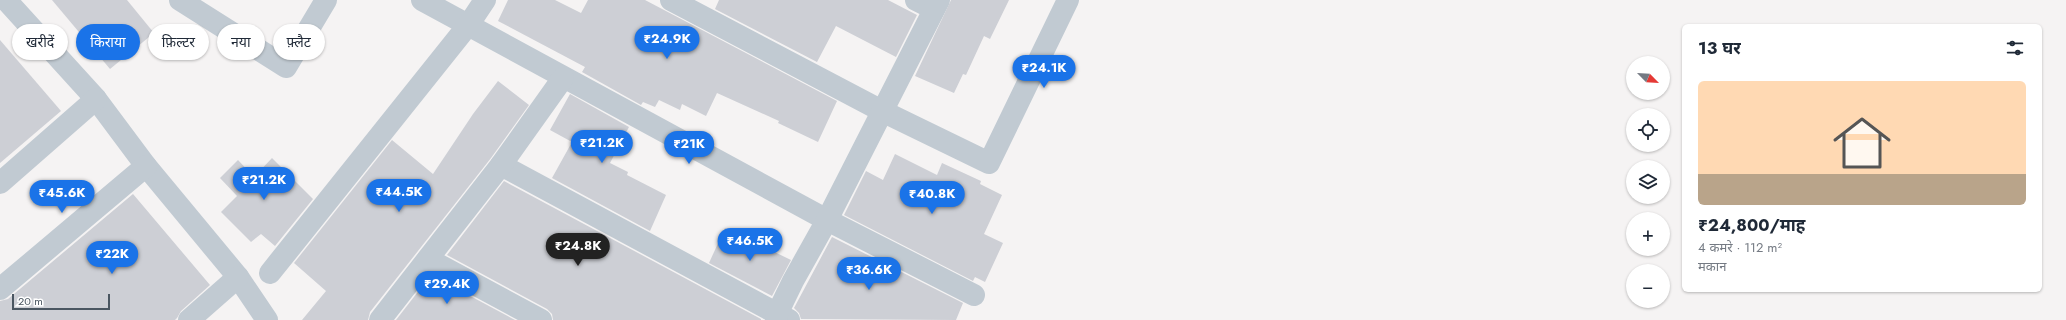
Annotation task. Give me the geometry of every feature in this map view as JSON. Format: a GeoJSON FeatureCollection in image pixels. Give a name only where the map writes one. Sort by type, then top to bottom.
{"type":"FeatureCollection","features":[{"type":"Feature","properties":{"kind":"street"},"geometry":{"type":"LineString","coordinates":[[6,0],[96,99],[146,166],[238,277],[267,320]]}},
{"type":"Feature","properties":{"kind":"street"},"geometry":{"type":"LineString","coordinates":[[180,0],[286,67],[326,0]]}},
{"type":"Feature","properties":{"kind":"street"},"geometry":{"type":"LineString","coordinates":[[422,0],[469,24],[564,78],[827,220],[974,296]]}},
{"type":"Feature","properties":{"kind":"street"},"geometry":{"type":"LineString","coordinates":[[270,273],[469,24],[485,0]]}},
{"type":"Feature","properties":{"kind":"street"},"geometry":{"type":"LineString","coordinates":[[671,0],[882,111],[989,163],[1068,0]]}},
{"type":"Feature","properties":{"kind":"street"},"geometry":{"type":"LineString","coordinates":[[502,165],[780,318],[882,111],[930,3]]}},
{"type":"Feature","properties":{"kind":"street"},"geometry":{"type":"LineString","coordinates":[[380,320],[502,165],[564,78]]}},
{"type":"Feature","properties":{"kind":"street"},"geometry":{"type":"LineString","coordinates":[[0,183],[96,99]]}},
{"type":"Feature","properties":{"kind":"street"},"geometry":{"type":"LineString","coordinates":[[0,289],[146,166]]}},
{"type":"Feature","properties":{"kind":"street"},"geometry":{"type":"LineString","coordinates":[[428,259],[541,320]]}},
{"type":"Feature","properties":{"kind":"street"},"geometry":{"type":"LineString","coordinates":[[189,320],[238,277]]}},
{"type":"Feature","properties":{"kind":"building"},"geometry":{"type":"Polygon","coordinates":[[[52,0],[127,0],[148,26],[148,38],[140,44],[140,24],[76,24],[76,29],[52,0]]]}},
{"type":"Feature","properties":{"kind":"building"},"geometry":{"type":"Polygon","coordinates":[[[508,0],[555,0],[581,13],[588,0],[645,0],[837,101],[818,142],[778,123],[779,121],[717,93],[706,116],[682,104],[680,110],[659,100],[655,107],[643,102],[641,105],[582,72],[585,67],[498,21],[508,0]]]}},
{"type":"Feature","properties":{"kind":"building"},"geometry":{"type":"Polygon","coordinates":[[[719,0],[888,0],[917,15],[896,57],[836,26],[817,62],[715,9],[719,0]]]}},
{"type":"Feature","properties":{"kind":"building"},"geometry":{"type":"Polygon","coordinates":[[[951,0],[1009,0],[990,39],[984,36],[966,75],[963,74],[954,93],[915,76],[951,0]]]}},
{"type":"Feature","properties":{"kind":"building"},"geometry":{"type":"Polygon","coordinates":[[[0,40],[12,54],[12,60],[17,60],[61,111],[0,163],[0,40]]]}},
{"type":"Feature","properties":{"kind":"building"},"geometry":{"type":"Polygon","coordinates":[[[102,60],[121,60],[110,69],[102,60]]]}},
{"type":"Feature","properties":{"kind":"building"},"geometry":{"type":"Polygon","coordinates":[[[498,81],[529,105],[491,158],[370,312],[368,320],[302,320],[326,291],[294,263],[392,140],[433,174],[473,114],[498,81]]]}},
{"type":"Feature","properties":{"kind":"building"},"geometry":{"type":"Polygon","coordinates":[[[570,94],[629,127],[610,163],[628,172],[627,175],[666,195],[650,231],[552,178],[572,142],[550,130],[570,94]]]}},
{"type":"Feature","properties":{"kind":"building"},"geometry":{"type":"Polygon","coordinates":[[[895,154],[937,175],[942,163],[981,181],[980,184],[1002,195],[984,234],[1003,243],[985,282],[975,277],[973,281],[844,215],[866,171],[883,180],[895,154]]]}},
{"type":"Feature","properties":{"kind":"building"},"geometry":{"type":"Polygon","coordinates":[[[272,158],[313,199],[275,246],[261,234],[251,242],[221,212],[237,196],[220,178],[238,160],[254,177],[272,158]]]}},
{"type":"Feature","properties":{"kind":"building"},"geometry":{"type":"Polygon","coordinates":[[[504,181],[761,320],[553,320],[552,314],[547,309],[447,255],[504,181]]]}},
{"type":"Feature","properties":{"kind":"building"},"geometry":{"type":"Polygon","coordinates":[[[133,194],[210,285],[181,311],[175,320],[0,320],[0,301],[8,299],[133,194]]]}},
{"type":"Feature","properties":{"kind":"building"},"geometry":{"type":"Polygon","coordinates":[[[725,228],[791,260],[772,296],[709,263],[725,228]]]}},
{"type":"Feature","properties":{"kind":"building"},"geometry":{"type":"Polygon","coordinates":[[[832,237],[963,303],[956,320],[801,319],[799,313],[794,308],[832,237]]]}},
{"type":"Feature","properties":{"kind":"building"},"geometry":{"type":"Polygon","coordinates":[[[431,275],[515,320],[396,320],[431,275]]]}}]}
